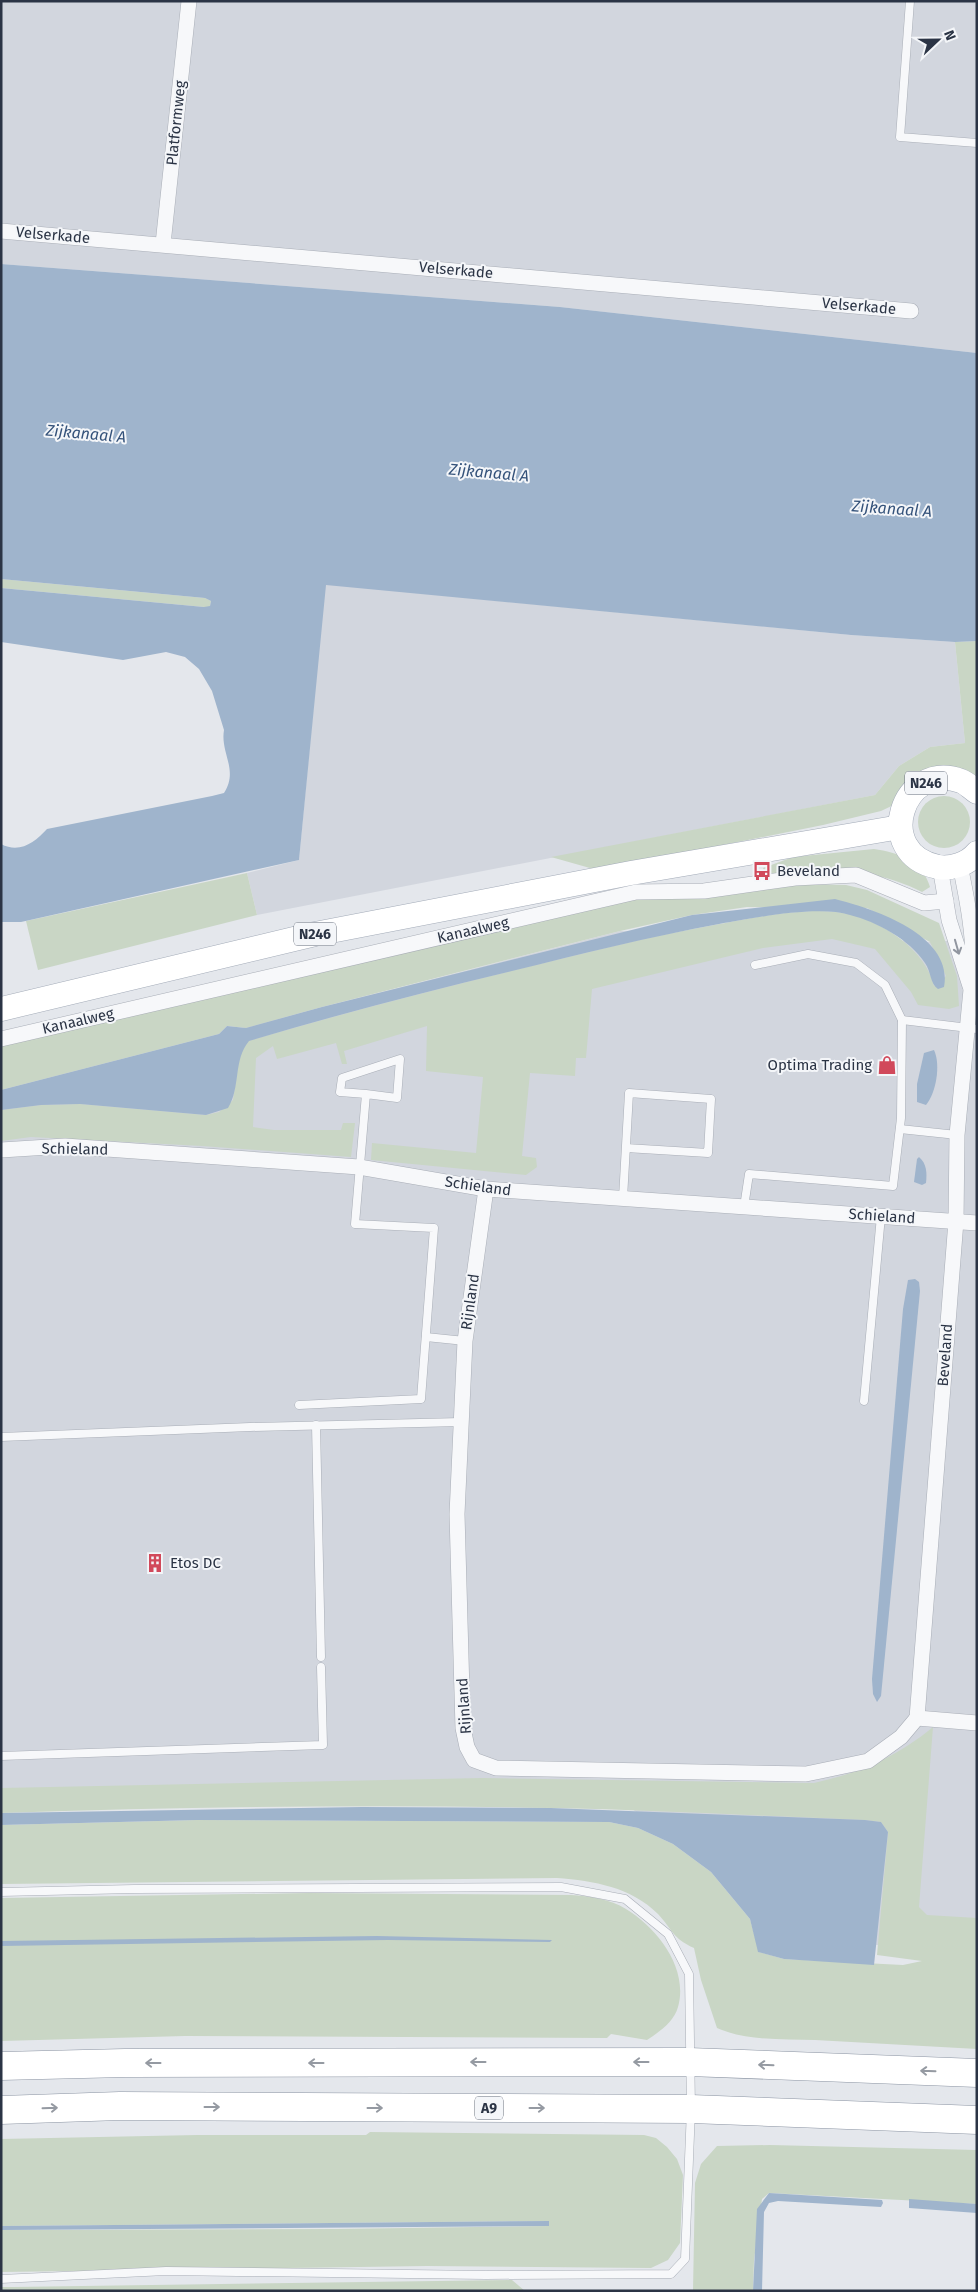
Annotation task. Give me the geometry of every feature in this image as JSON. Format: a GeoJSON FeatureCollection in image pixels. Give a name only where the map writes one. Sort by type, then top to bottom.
{"type":"FeatureCollection","features":[{"type":"Feature","properties":{"kind":"highway"},"geometry":{"type":"LineString","coordinates":[[1,2066],[135,2063],[689,2062],[977,2073]]}},
{"type":"Feature","properties":{"kind":"highway","name":"A9"},"geometry":{"type":"LineString","coordinates":[[1,2110],[120,2106],[691,2109],[977,2120]]}},
{"type":"Feature","properties":{"kind":"main road","name":"N246"},"geometry":{"type":"LineString","coordinates":[[900,827],[903,804],[918,786],[939,778],[962,781],[977,792]]}},
{"type":"Feature","properties":{"kind":"main road"},"geometry":{"type":"LineString","coordinates":[[900,827],[904,842],[913,854],[925,863],[959,862]]}},
{"type":"Feature","properties":{"kind":"main road","name":"Kanaalweg"},"geometry":{"type":"LineString","coordinates":[[1,1009],[315,934],[631,873],[900,827]]}},
{"type":"Feature","properties":{"kind":"street","name":"Platformweg"},"geometry":{"type":"LineString","coordinates":[[163,244],[189,1]]}},
{"type":"Feature","properties":{"kind":"street","name":"Velserkade"},"geometry":{"type":"LineString","coordinates":[[1,231],[911,311]]}},
{"type":"Feature","properties":{"kind":"street","name":"Beveland"},"geometry":{"type":"LineString","coordinates":[[959,862],[946,902],[957,949],[972,992]]}},
{"type":"Feature","properties":{"kind":"street","name":"Beveland"},"geometry":{"type":"LineString","coordinates":[[917,1718],[956,1221],[957,1135],[973,1029],[974,949],[959,862]]}},
{"type":"Feature","properties":{"kind":"street","name":"Kanaalweg"},"geometry":{"type":"LineString","coordinates":[[1,1039],[636,892],[704,891],[796,878],[856,875],[924,903],[946,902]]}},
{"type":"Feature","properties":{"kind":"street","name":"Schieland"},"geometry":{"type":"LineString","coordinates":[[1,1150],[65,1146],[359,1167],[486,1189],[977,1223]]}},
{"type":"Feature","properties":{"kind":"street","name":"Rijnland"},"geometry":{"type":"LineString","coordinates":[[486,1189],[465,1341],[457,1514],[463,1728],[467,1746],[474,1760],[496,1768],[806,1774],[868,1761],[902,1737],[917,1718]]}},
{"type":"Feature","properties":{"kind":"street"},"geometry":{"type":"LineString","coordinates":[[917,1718],[977,1723]]}},
{"type":"Feature","properties":{"kind":"lane"},"geometry":{"type":"LineString","coordinates":[[910,1],[900,137],[977,143]]}},
{"type":"Feature","properties":{"kind":"lane"},"geometry":{"type":"LineString","coordinates":[[744,1207],[749,1174],[894,1186],[900,1129],[902,1020],[885,985],[856,963],[808,954],[755,965]]}},
{"type":"Feature","properties":{"kind":"lane"},"geometry":{"type":"LineString","coordinates":[[902,1020],[973,1029]]}},
{"type":"Feature","properties":{"kind":"lane"},"geometry":{"type":"LineString","coordinates":[[400,1059],[397,1098],[366,1094],[340,1092],[342,1078],[400,1059]]}},
{"type":"Feature","properties":{"kind":"lane"},"geometry":{"type":"LineString","coordinates":[[623,1198],[626,1148],[630,1093],[711,1098],[708,1154],[626,1148]]}},
{"type":"Feature","properties":{"kind":"lane"},"geometry":{"type":"LineString","coordinates":[[299,1405],[421,1399],[434,1228],[355,1224],[366,1094]]}},
{"type":"Feature","properties":{"kind":"lane"},"geometry":{"type":"LineString","coordinates":[[900,1129],[957,1135]]}},
{"type":"Feature","properties":{"kind":"lane"},"geometry":{"type":"LineString","coordinates":[[864,1401],[881,1216]]}},
{"type":"Feature","properties":{"kind":"lane"},"geometry":{"type":"LineString","coordinates":[[426,1337],[465,1341]]}},
{"type":"Feature","properties":{"kind":"lane"},"geometry":{"type":"LineString","coordinates":[[1,1437],[316,1425],[461,1422]]}},
{"type":"Feature","properties":{"kind":"lane"},"geometry":{"type":"LineString","coordinates":[[316,1425],[321,1657]]}},
{"type":"Feature","properties":{"kind":"lane"},"geometry":{"type":"LineString","coordinates":[[1,1756],[323,1745],[321,1667]]}},
{"type":"Feature","properties":{"kind":"lane"},"geometry":{"type":"LineString","coordinates":[[1,1892],[134,1889],[560,1887],[625,1899],[668,1934],[689,1974],[691,2109],[685,2259],[672,2274],[486,2275],[166,2271],[1,2279]]}},
{"type":"Feature","properties":{"kind":"shaded area"},"geometry":{"type":"Polygon","coordinates":[[[1,1],[977,1],[977,353],[560,307],[1,264],[1,1]]]}},
{"type":"Feature","properties":{"kind":"shaded area"},"geometry":{"type":"Polygon","coordinates":[[[325,584],[851,635],[955,642],[965,743],[930,747],[899,766],[875,795],[257,915],[247,873],[299,860],[325,584]]]}},
{"type":"Feature","properties":{"kind":"shaded area"},"geometry":{"type":"Polygon","coordinates":[[[620,931],[930,942],[977,939],[977,1952],[820,1941],[615,1797],[1,1810],[1,1090],[620,931]]]}},
{"type":"Feature","properties":{"kind":"green space"},"geometry":{"type":"Polygon","coordinates":[[[1,579],[205,598],[211,601],[210,607],[204,607],[1,588],[1,579]]]}},
{"type":"Feature","properties":{"kind":"green space"},"geometry":{"type":"Polygon","coordinates":[[[977,641],[977,780],[963,772],[881,811],[823,825],[597,870],[551,857],[875,795],[899,766],[930,747],[965,743],[955,642],[977,641]]]}},
{"type":"Feature","properties":{"kind":"green space"},"geometry":{"type":"Polygon","coordinates":[[[944,796],[954,798],[962,804],[968,812],[970,822],[968,832],[962,840],[954,846],[944,848],[934,846],[926,840],[920,832],[918,822],[920,812],[926,804],[934,798],[944,796]]]}},
{"type":"Feature","properties":{"kind":"green space"},"geometry":{"type":"Polygon","coordinates":[[[874,849],[900,856],[916,865],[927,878],[930,887],[922,892],[883,877],[864,874],[826,871],[765,874],[763,868],[793,857],[874,849]]]}},
{"type":"Feature","properties":{"kind":"green space"},"geometry":{"type":"Polygon","coordinates":[[[247,873],[257,915],[38,970],[26,921],[247,873]]]}},
{"type":"Feature","properties":{"kind":"green space"},"geometry":{"type":"Polygon","coordinates":[[[805,884],[846,885],[867,890],[939,923],[957,976],[959,1006],[949,1009],[918,1005],[911,992],[875,949],[832,939],[763,948],[592,989],[586,1058],[576,1058],[575,1076],[530,1073],[522,1156],[536,1158],[537,1167],[526,1175],[371,1160],[372,1143],[476,1153],[483,1077],[426,1071],[427,1026],[344,1051],[347,1064],[342,1064],[336,1043],[277,1059],[273,1046],[256,1058],[253,1127],[274,1130],[341,1130],[343,1123],[355,1123],[351,1157],[202,1146],[31,1137],[1,1141],[1,1110],[41,1105],[80,1104],[206,1115],[219,1112],[233,1100],[240,1052],[248,1041],[515,970],[639,940],[746,919],[817,911],[849,914],[889,931],[913,950],[929,973],[934,986],[946,976],[930,942],[867,908],[747,907],[692,915],[620,931],[246,1028],[227,1026],[219,1034],[1,1090],[1,1043],[633,898],[805,884]]]}},
{"type":"Feature","properties":{"kind":"green space"},"geometry":{"type":"Polygon","coordinates":[[[933,1727],[919,1907],[927,1915],[977,1918],[977,2049],[752,2037],[717,2028],[701,1980],[694,1948],[681,1941],[658,1914],[636,1897],[611,1887],[585,1881],[557,1878],[1,1884],[1,1825],[197,1820],[609,1822],[638,1828],[673,1844],[711,1872],[750,1919],[759,1952],[784,1959],[903,1965],[922,1961],[877,1955],[888,1832],[881,1822],[592,1809],[415,1806],[139,1809],[1,1813],[1,1788],[483,1778],[814,1783],[862,1769],[877,1762],[906,1747],[933,1727]]]}},
{"type":"Feature","properties":{"kind":"green space"},"geometry":{"type":"Polygon","coordinates":[[[309,1893],[571,1895],[606,1900],[638,1917],[659,1938],[668,1951],[675,1964],[679,1978],[678,2007],[670,2022],[647,2040],[611,2034],[607,2038],[185,2036],[1,2041],[1,1898],[309,1893]]]}},
{"type":"Feature","properties":{"kind":"green space"},"geometry":{"type":"Polygon","coordinates":[[[370,2132],[644,2135],[656,2138],[677,2159],[683,2175],[680,2243],[668,2260],[651,2268],[427,2266],[1,2272],[1,2230],[549,2226],[548,2221],[1,2226],[1,2139],[197,2135],[366,2135],[370,2132]]]}},
{"type":"Feature","properties":{"kind":"green space"},"geometry":{"type":"Polygon","coordinates":[[[770,2145],[977,2150],[977,2204],[769,2193],[762,2199],[754,2260],[753,2291],[693,2291],[695,2183],[701,2164],[717,2146],[770,2145]]]}},
{"type":"Feature","properties":{"kind":"green space"},"geometry":{"type":"Polygon","coordinates":[[[512,2280],[525,2291],[1,2291],[1,2287],[512,2280]]]}},
{"type":"Feature","properties":{"kind":"water","name":"Zijkanaal A"},"geometry":{"type":"Polygon","coordinates":[[[1,264],[560,307],[977,353],[977,641],[955,642],[851,635],[326,585],[299,860],[21,922],[1,922],[1,844],[8,847],[21,847],[32,842],[47,829],[224,793],[230,777],[230,769],[224,746],[224,730],[212,691],[199,669],[185,657],[166,652],[123,660],[1,642],[1,588],[204,607],[210,606],[211,601],[205,598],[1,579],[1,264]]]}},
{"type":"Feature","properties":{"kind":"water"},"geometry":{"type":"Polygon","coordinates":[[[835,899],[889,918],[908,927],[924,939],[937,953],[944,969],[944,987],[938,989],[935,987],[925,963],[910,946],[892,933],[871,922],[836,912],[821,911],[785,914],[693,929],[589,952],[413,996],[249,1041],[241,1057],[235,1091],[228,1108],[206,1115],[80,1104],[41,1105],[1,1110],[1,1090],[219,1034],[227,1026],[246,1028],[322,1007],[692,915],[835,899]]]}},
{"type":"Feature","properties":{"kind":"water"},"geometry":{"type":"Polygon","coordinates":[[[934,1050],[937,1063],[935,1086],[926,1105],[917,1102],[917,1084],[924,1053],[934,1050]]]}},
{"type":"Feature","properties":{"kind":"water"},"geometry":{"type":"Polygon","coordinates":[[[919,1157],[924,1163],[926,1172],[926,1183],[922,1185],[914,1182],[917,1159],[919,1157]]]}},
{"type":"Feature","properties":{"kind":"water"},"geometry":{"type":"Polygon","coordinates":[[[915,1279],[919,1282],[920,1291],[881,1696],[877,1702],[873,1694],[872,1679],[903,1309],[908,1280],[915,1279]]]}},
{"type":"Feature","properties":{"kind":"water"},"geometry":{"type":"Polygon","coordinates":[[[362,1807],[551,1808],[881,1822],[888,1832],[874,1965],[784,1959],[758,1952],[750,1919],[711,1872],[673,1844],[638,1828],[609,1822],[197,1820],[1,1825],[1,1813],[362,1807]]]}},
{"type":"Feature","properties":{"kind":"water"},"geometry":{"type":"Polygon","coordinates":[[[377,1936],[552,1940],[550,1942],[388,1940],[1,1946],[1,1941],[377,1936]]]}},
{"type":"Feature","properties":{"kind":"water"},"geometry":{"type":"Polygon","coordinates":[[[769,2193],[882,2200],[883,2203],[881,2207],[778,2201],[769,2203],[764,2212],[762,2291],[753,2291],[757,2209],[769,2193]]]}},
{"type":"Feature","properties":{"kind":"water"},"geometry":{"type":"Polygon","coordinates":[[[909,2199],[977,2204],[977,2213],[909,2208],[909,2199]]]}},
{"type":"Feature","properties":{"kind":"water"},"geometry":{"type":"Polygon","coordinates":[[[549,2221],[549,2226],[1,2230],[1,2226],[549,2221]]]}},
{"type":"Feature","properties":{"kind":"place","name":"Beveland"},"geometry":{"type":"Point","coordinates":[762,871]}},
{"type":"Feature","properties":{"kind":"place","name":"Optima Trading"},"geometry":{"type":"Point","coordinates":[887,1065]}},
{"type":"Feature","properties":{"kind":"place","name":"Etos DC"},"geometry":{"type":"Point","coordinates":[155,1563]}}]}
